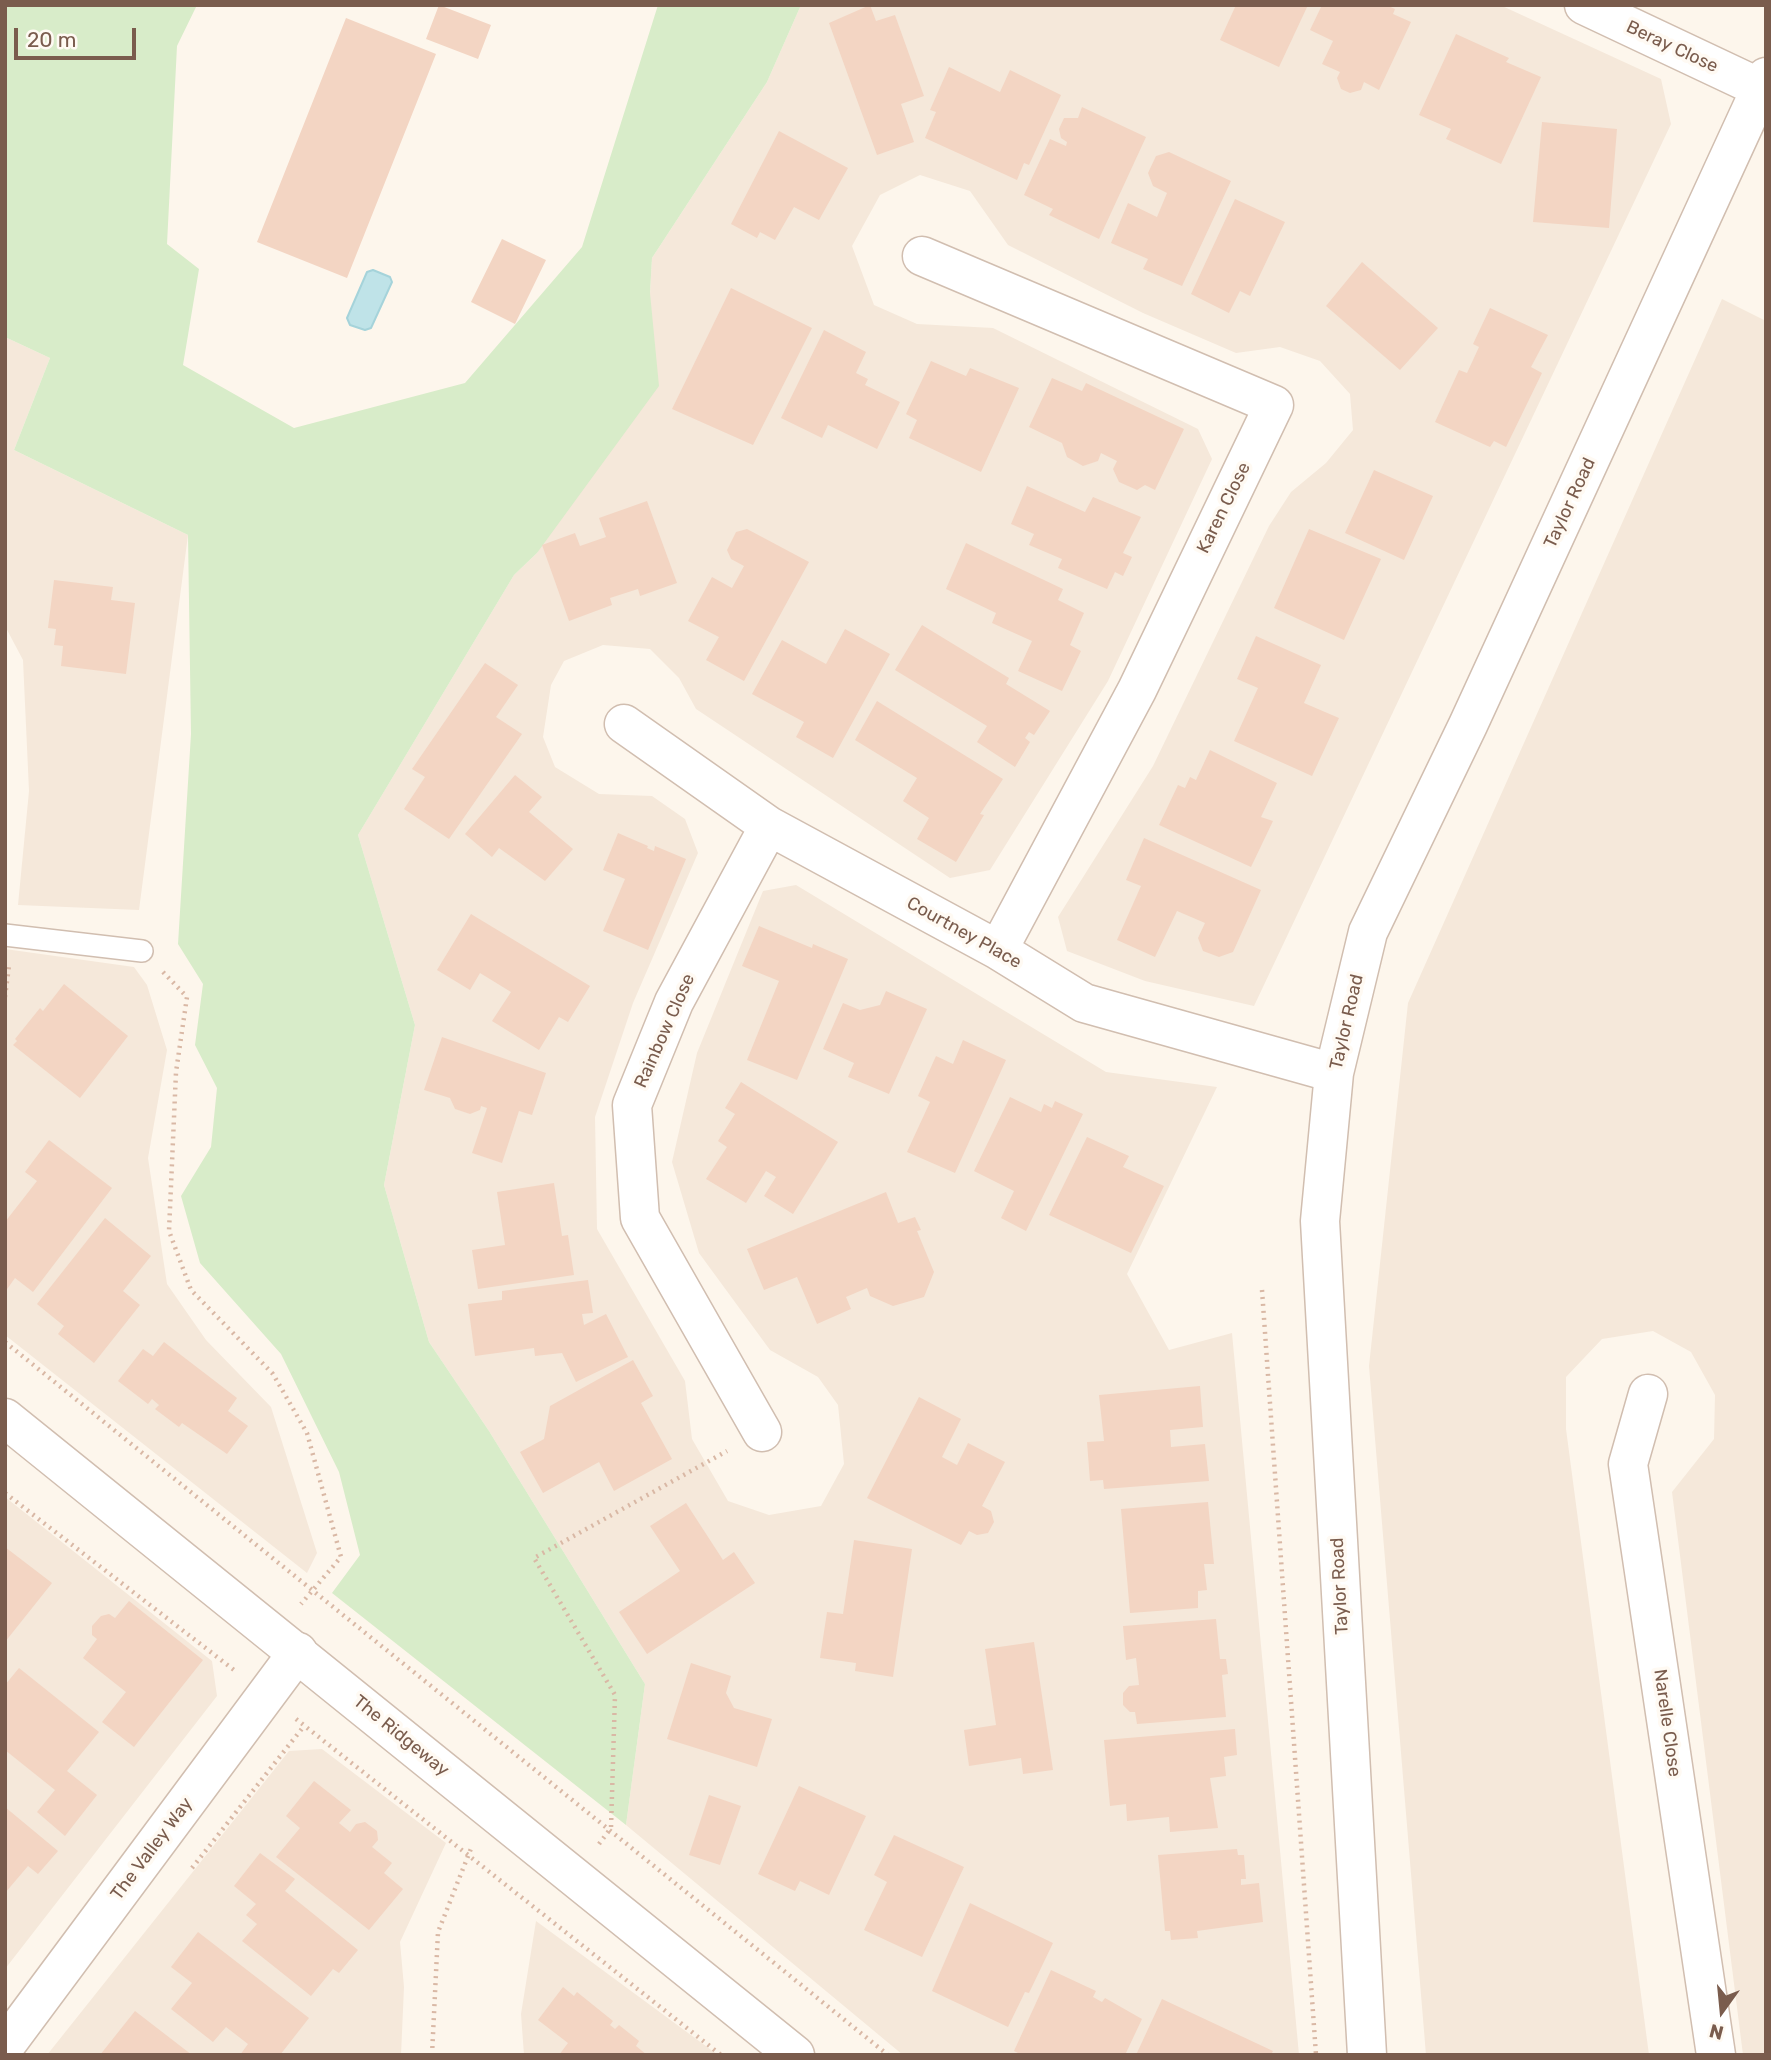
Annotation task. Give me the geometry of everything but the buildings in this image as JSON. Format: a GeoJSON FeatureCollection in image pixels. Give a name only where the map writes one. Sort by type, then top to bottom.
{"type":"FeatureCollection","features":[{"type":"Feature","properties":{"kind":"street","name":"Beray Close"},"geometry":{"type":"LineString","coordinates":[[1584,5],[1763,82]]}},
{"type":"Feature","properties":{"kind":"street","name":"Taylor Road"},"geometry":{"type":"LineString","coordinates":[[1367,2055],[1320,1221],[1334,1073],[1368,932],[1468,725],[1763,82]]}},
{"type":"Feature","properties":{"kind":"street","name":"Karen Close"},"geometry":{"type":"LineString","coordinates":[[922,256],[1274,405],[1137,690],[998,950]]}},
{"type":"Feature","properties":{"kind":"street","name":"Courtney Place"},"geometry":{"type":"LineString","coordinates":[[624,724],[769,826],[998,950],[1084,1003],[1334,1073]]}},
{"type":"Feature","properties":{"kind":"street","name":"Rainbow Close"},"geometry":{"type":"LineString","coordinates":[[762,1432],[640,1218],[632,1105],[674,1002],[769,826]]}},
{"type":"Feature","properties":{"kind":"street","name":"Narelle Close"},"geometry":{"type":"LineString","coordinates":[[1648,1394],[1628,1464],[1716,2055]]}},
{"type":"Feature","properties":{"kind":"street","name":"The Ridgeway"},"geometry":{"type":"LineString","coordinates":[[5,1418],[795,2055]]}},
{"type":"Feature","properties":{"kind":"street","name":"The Valley Way"},"geometry":{"type":"LineString","coordinates":[[5,2046],[266,1695],[286,1643]]}},
{"type":"Feature","properties":{"kind":"lane"},"geometry":{"type":"LineString","coordinates":[[5,935],[142,951]]}},
{"type":"Feature","properties":{"kind":"path"},"geometry":{"type":"LineString","coordinates":[[142,951],[187,997],[176,1072],[169,1231],[191,1290],[273,1374],[307,1433],[341,1557],[313,1590],[286,1643]]}},
{"type":"Feature","properties":{"kind":"path"},"geometry":{"type":"LineString","coordinates":[[1262,1290],[1316,2055]]}},
{"type":"Feature","properties":{"kind":"path"},"geometry":{"type":"LineString","coordinates":[[5,1342],[611,1828],[888,2055]]}},
{"type":"Feature","properties":{"kind":"path"},"geometry":{"type":"LineString","coordinates":[[575,1876],[611,1828],[615,1695],[534,1558],[762,1432]]}},
{"type":"Feature","properties":{"kind":"path"},"geometry":{"type":"LineString","coordinates":[[5,1493],[266,1695],[467,1857],[721,2055]]}},
{"type":"Feature","properties":{"kind":"path"},"geometry":{"type":"LineString","coordinates":[[432,2055],[438,1932],[487,1806]]}},
{"type":"Feature","properties":{"kind":"shaded area"},"geometry":{"type":"Polygon","coordinates":[[[801,5],[1500,5],[1661,79],[1671,124],[1254,1006],[1145,981],[1067,951],[1058,917],[1153,766],[1269,526],[1291,492],[1326,463],[1353,430],[1350,394],[1320,361],[1280,347],[1236,353],[1143,313],[1008,245],[970,191],[920,175],[880,195],[852,246],[874,305],[917,324],[993,328],[1198,429],[1212,459],[1108,681],[990,870],[950,878],[696,709],[679,678],[650,649],[603,645],[564,661],[551,685],[543,737],[555,767],[599,794],[652,796],[685,819],[698,853],[633,1003],[595,1117],[597,1229],[685,1381],[692,1439],[728,1501],[769,1515],[821,1506],[844,1464],[838,1405],[818,1377],[770,1350],[699,1253],[672,1162],[697,1053],[763,891],[796,885],[1106,1072],[1217,1087],[1127,1274],[1169,1350],[1232,1333],[1299,2055],[903,2055],[626,1825],[645,1684],[489,1431],[429,1342],[384,1185],[415,1025],[358,835],[514,575],[537,553],[650,293],[652,258],[767,82],[801,5]]]}},
{"type":"Feature","properties":{"kind":"shaded area"},"geometry":{"type":"Polygon","coordinates":[[[1722,299],[1766,321],[1766,2055],[1743,2055],[1672,1492],[1714,1439],[1715,1395],[1691,1352],[1653,1331],[1602,1339],[1566,1377],[1566,1429],[1649,2055],[1426,2055],[1369,1366],[1408,1003],[1722,299]]]}},
{"type":"Feature","properties":{"kind":"shaded area"},"geometry":{"type":"Polygon","coordinates":[[[5,337],[50,358],[14,450],[188,535],[139,910],[18,905],[29,791],[23,660],[5,626],[5,337]]]}},
{"type":"Feature","properties":{"kind":"shaded area"},"geometry":{"type":"Polygon","coordinates":[[[5,949],[134,967],[147,985],[167,1050],[148,1158],[167,1284],[206,1340],[271,1407],[317,1553],[307,1573],[5,1335],[5,949]]]}},
{"type":"Feature","properties":{"kind":"shaded area"},"geometry":{"type":"Polygon","coordinates":[[[5,1497],[212,1661],[217,1696],[5,1969],[5,1497]]]}},
{"type":"Feature","properties":{"kind":"shaded area"},"geometry":{"type":"Polygon","coordinates":[[[322,1749],[446,1843],[400,1942],[404,1987],[401,2055],[47,2055],[289,1751],[322,1749]]]}},
{"type":"Feature","properties":{"kind":"shaded area"},"geometry":{"type":"Polygon","coordinates":[[[536,1921],[718,2055],[524,2055],[521,2014],[536,1921]]]}},
{"type":"Feature","properties":{"kind":"green space"},"geometry":{"type":"Polygon","coordinates":[[[5,5],[197,5],[177,46],[167,244],[199,269],[183,365],[294,428],[465,383],[582,247],[658,5],[801,5],[767,82],[652,258],[650,293],[659,386],[537,553],[514,575],[358,835],[415,1025],[384,1185],[429,1342],[489,1431],[645,1684],[626,1825],[332,1593],[360,1555],[339,1472],[281,1354],[200,1263],[181,1196],[211,1147],[217,1088],[195,1045],[203,984],[178,944],[191,734],[188,535],[14,450],[50,358],[5,337],[5,5]]]}},
{"type":"Feature","properties":{"kind":"water"},"geometry":{"type":"Polygon","coordinates":[[[373,270],[390,277],[392,282],[371,328],[365,330],[350,325],[347,318],[367,272],[373,270]]]}}]}
